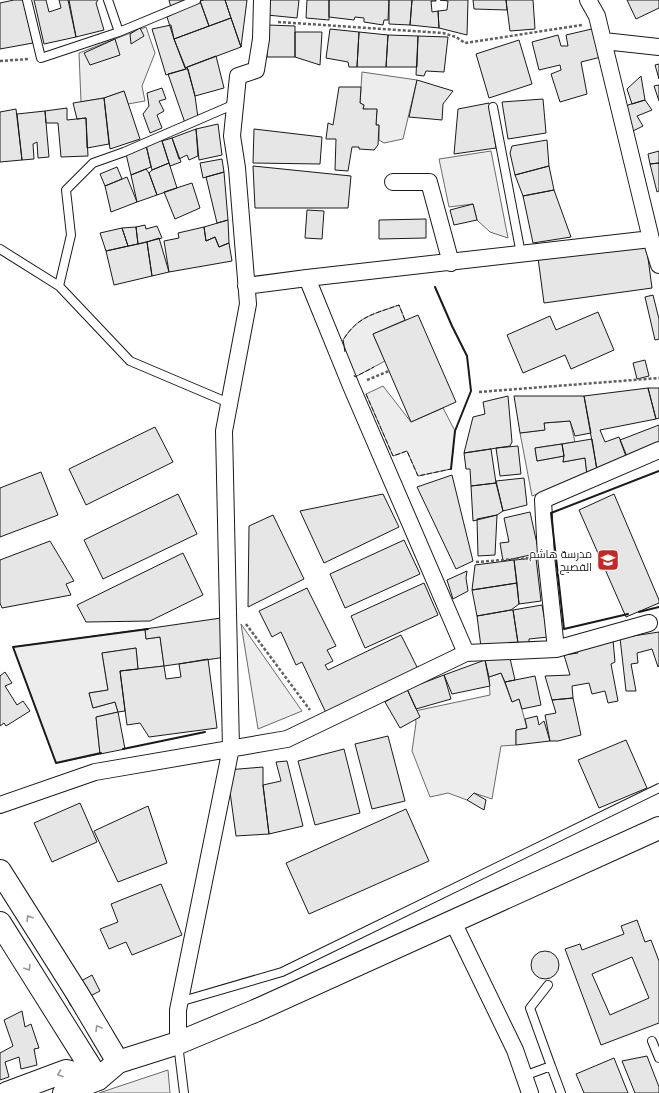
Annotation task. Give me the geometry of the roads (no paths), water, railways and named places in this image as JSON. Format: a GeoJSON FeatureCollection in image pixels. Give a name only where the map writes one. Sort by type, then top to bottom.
{"type":"FeatureCollection","features":[{"type":"Feature","properties":{"kind":"main road"},"geometry":{"type":"LineString","coordinates":[[64,1093],[98,1078],[118,1062],[178,1043],[255,1011],[659,828]]}},
{"type":"Feature","properties":{"kind":"main road"},"geometry":{"type":"LineString","coordinates":[[0,871],[77,993],[118,1062]]}},
{"type":"Feature","properties":{"kind":"main road"},"geometry":{"type":"LineString","coordinates":[[0,923],[98,1078]]}},
{"type":"Feature","properties":{"kind":"main road"},"geometry":{"type":"LineString","coordinates":[[7,1093],[66,1071],[98,1078]]}},
{"type":"Feature","properties":{"kind":"street"},"geometry":{"type":"LineString","coordinates":[[178,1043],[179,1002],[231,748],[229,601],[224,431],[248,304],[237,168],[232,136],[238,76],[256,70],[261,39],[262,0]]}},
{"type":"Feature","properties":{"kind":"street"},"geometry":{"type":"LineString","coordinates":[[588,0],[599,22],[650,239],[659,265]]}},
{"type":"Feature","properties":{"kind":"street"},"geometry":{"type":"LineString","coordinates":[[604,42],[659,46]]}},
{"type":"Feature","properties":{"kind":"street"},"geometry":{"type":"LineString","coordinates":[[393,182],[429,182],[451,262]]}},
{"type":"Feature","properties":{"kind":"street"},"geometry":{"type":"LineString","coordinates":[[246,286],[650,239]]}},
{"type":"Feature","properties":{"kind":"street"},"geometry":{"type":"LineString","coordinates":[[307,278],[351,386],[466,653]]}},
{"type":"Feature","properties":{"kind":"street"},"geometry":{"type":"LineString","coordinates":[[556,648],[546,556],[543,500],[659,450]]}},
{"type":"Feature","properties":{"kind":"street"},"geometry":{"type":"LineString","coordinates":[[0,805],[95,772],[287,739],[466,653],[556,648],[649,623]]}},
{"type":"Feature","properties":{"kind":"street"},"geometry":{"type":"LineString","coordinates":[[453,922],[515,1050],[530,1093]]}},
{"type":"Feature","properties":{"kind":"lane"},"geometry":{"type":"LineString","coordinates":[[27,0],[41,58],[119,32],[196,0]]}},
{"type":"Feature","properties":{"kind":"lane"},"geometry":{"type":"LineString","coordinates":[[108,0],[119,32]]}},
{"type":"Feature","properties":{"kind":"lane"},"geometry":{"type":"LineString","coordinates":[[59,286],[71,235],[66,190],[93,163],[124,152],[235,104]]}},
{"type":"Feature","properties":{"kind":"lane"},"geometry":{"type":"LineString","coordinates":[[493,107],[521,254]]}},
{"type":"Feature","properties":{"kind":"lane"},"geometry":{"type":"LineString","coordinates":[[0,249],[59,286],[130,361],[229,403]]}},
{"type":"Feature","properties":{"kind":"lane"},"geometry":{"type":"LineString","coordinates":[[179,1002],[282,972],[659,788]]}},
{"type":"Feature","properties":{"kind":"lane"},"geometry":{"type":"LineString","coordinates":[[548,985],[530,1008],[561,1093]]}},
{"type":"Feature","properties":{"kind":"lane"},"geometry":{"type":"LineString","coordinates":[[652,1041],[659,1058]]}},
{"type":"Feature","properties":{"kind":"lane"},"geometry":{"type":"LineString","coordinates":[[178,1043],[184,1093]]}},
{"type":"Feature","properties":{"kind":"lane"},"geometry":{"type":"LineString","coordinates":[[524,1076],[551,1066]]}},
{"type":"Feature","properties":{"kind":"place","name":"مدرسة هاشم الفصيح"},"geometry":{"type":"Point","coordinates":[608,560]}}]}
